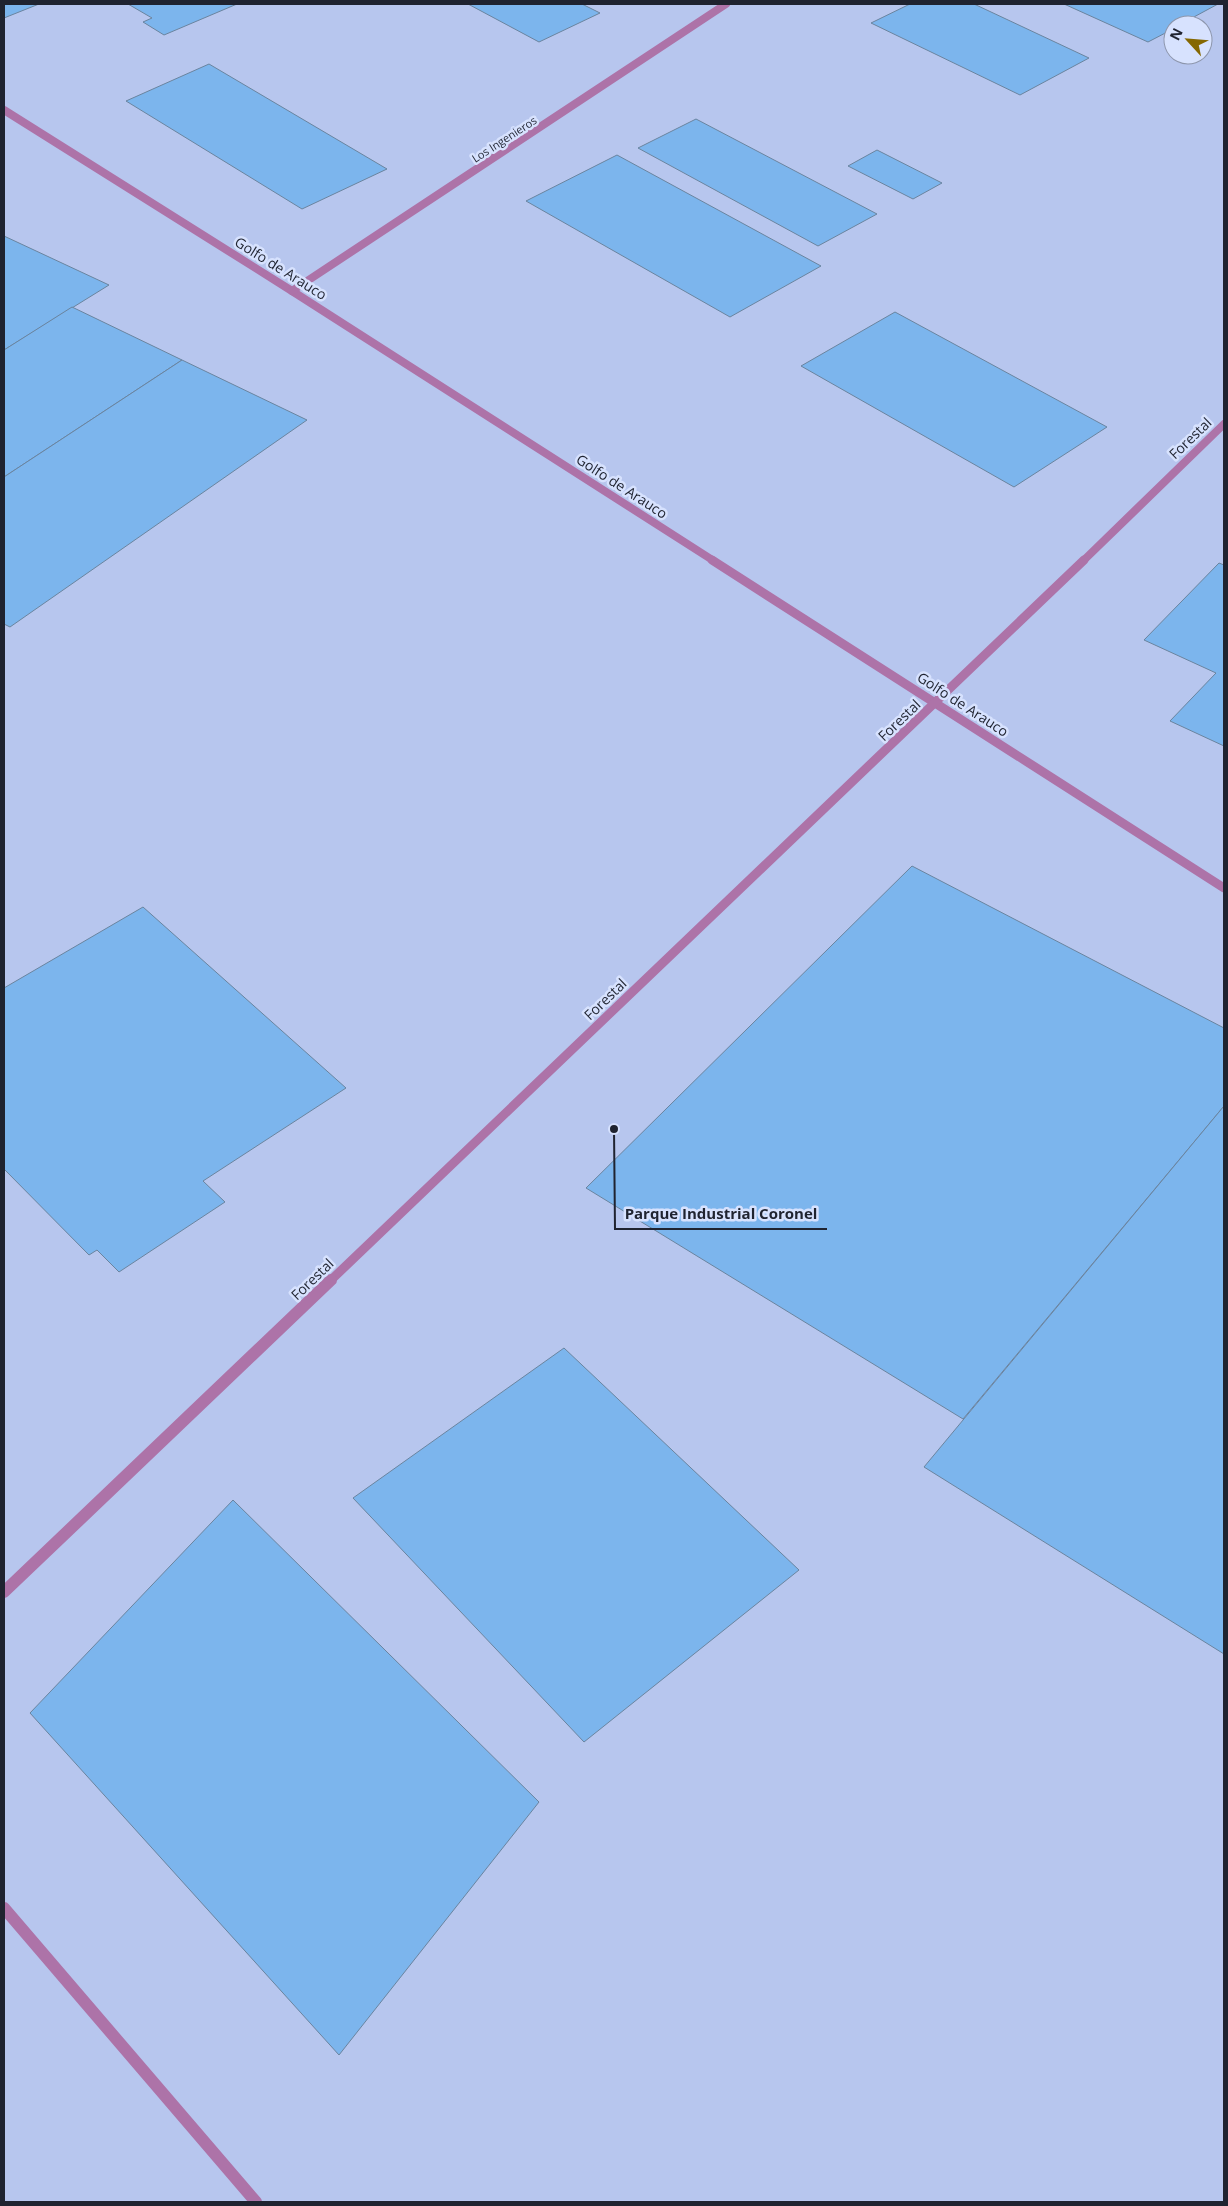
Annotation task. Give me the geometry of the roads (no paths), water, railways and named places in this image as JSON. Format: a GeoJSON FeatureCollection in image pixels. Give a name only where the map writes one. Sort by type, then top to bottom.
{"type":"FeatureCollection","features":[{"type":"Feature","properties":{"kind":"street","name":"Los Ingenieros"},"geometry":{"type":"LineString","coordinates":[[292,291],[726,4]]}},
{"type":"Feature","properties":{"kind":"street","name":"Golfo de Arauco"},"geometry":{"type":"LineString","coordinates":[[4,110],[292,291],[1224,888]]}},
{"type":"Feature","properties":{"kind":"street","name":"Forestal"},"geometry":{"type":"LineString","coordinates":[[4,1592],[936,703],[1224,424]]}},
{"type":"Feature","properties":{"kind":"street"},"geometry":{"type":"LineString","coordinates":[[4,1908],[256,2202]]}},
{"type":"Feature","properties":{"kind":"place","name":"Parque Industrial Coronel"},"geometry":{"type":"Point","coordinates":[614,1129]}}]}
